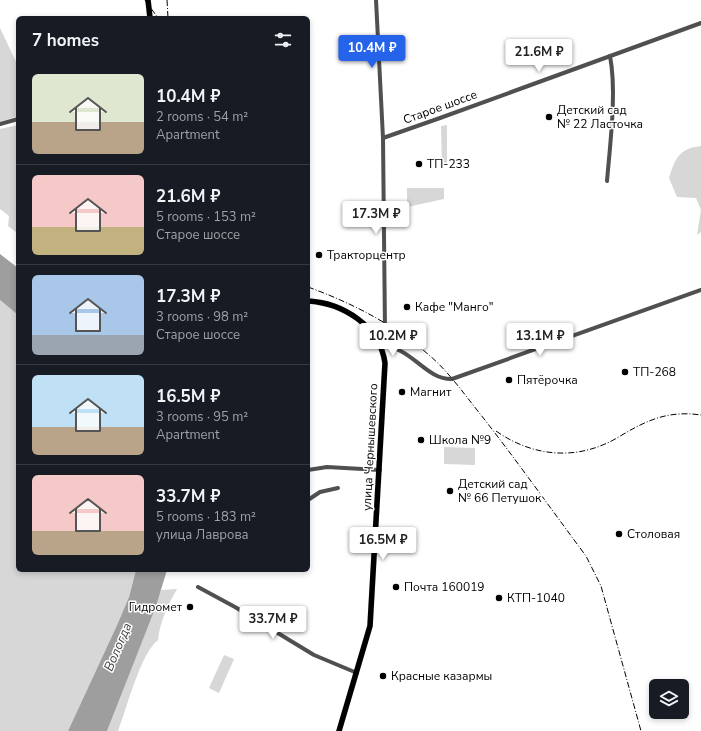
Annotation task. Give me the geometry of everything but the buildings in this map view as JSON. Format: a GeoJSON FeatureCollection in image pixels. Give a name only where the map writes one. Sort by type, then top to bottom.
{"type":"FeatureCollection","features":[{"type":"Feature","properties":{"kind":"main road"},"geometry":{"type":"LineString","coordinates":[[148,0],[150,16]]}},
{"type":"Feature","properties":{"kind":"main road","name":"улица Чернышевского"},"geometry":{"type":"LineString","coordinates":[[310,301],[329,304],[351,314],[366,326],[380,346],[385,367],[370,626],[339,731]]}},
{"type":"Feature","properties":{"kind":"street"},"geometry":{"type":"LineString","coordinates":[[376,0],[383,138],[385,330],[384,339],[380,346],[400,349],[438,377],[452,379],[701,290]]}},
{"type":"Feature","properties":{"kind":"street","name":"Старое шоссе"},"geometry":{"type":"LineString","coordinates":[[383,138],[701,23]]}},
{"type":"Feature","properties":{"kind":"street"},"geometry":{"type":"LineString","coordinates":[[607,181],[611,136],[613,71],[610,56]]}},
{"type":"Feature","properties":{"kind":"street"},"geometry":{"type":"LineString","coordinates":[[0,124],[16,120]]}},
{"type":"Feature","properties":{"kind":"street"},"geometry":{"type":"LineString","coordinates":[[310,470],[327,467],[380,470]]}},
{"type":"Feature","properties":{"kind":"street"},"geometry":{"type":"LineString","coordinates":[[310,499],[320,492],[338,488]]}},
{"type":"Feature","properties":{"kind":"street"},"geometry":{"type":"LineString","coordinates":[[198,587],[235,607],[314,655],[357,673]]}},
{"type":"Feature","properties":{"kind":"shaded area"},"geometry":{"type":"Polygon","coordinates":[[[0,28],[16,62],[16,117],[0,122],[0,28]]]}},
{"type":"Feature","properties":{"kind":"shaded area"},"geometry":{"type":"Polygon","coordinates":[[[16,125],[16,232],[8,226],[9,216],[0,209],[0,129],[16,125]]]}},
{"type":"Feature","properties":{"kind":"shaded area"},"geometry":{"type":"Polygon","coordinates":[[[447,125],[447,165],[442,167],[441,126],[447,125]]]}},
{"type":"Feature","properties":{"kind":"shaded area"},"geometry":{"type":"Polygon","coordinates":[[[701,146],[701,210],[696,198],[677,197],[669,178],[673,165],[683,152],[694,147],[701,146]]]}},
{"type":"Feature","properties":{"kind":"shaded area"},"geometry":{"type":"Polygon","coordinates":[[[407,188],[444,188],[444,199],[407,207],[407,188]]]}},
{"type":"Feature","properties":{"kind":"shaded area"},"geometry":{"type":"Polygon","coordinates":[[[701,210],[701,232],[697,235],[701,210]]]}},
{"type":"Feature","properties":{"kind":"shaded area"},"geometry":{"type":"Polygon","coordinates":[[[0,300],[16,313],[16,572],[135,572],[129,597],[118,623],[68,731],[0,731],[0,300]]]}},
{"type":"Feature","properties":{"kind":"shaded area"},"geometry":{"type":"Polygon","coordinates":[[[444,447],[475,448],[475,465],[444,464],[444,447]]]}},
{"type":"Feature","properties":{"kind":"shaded area"},"geometry":{"type":"Polygon","coordinates":[[[177,589],[165,613],[158,640],[151,647],[140,669],[118,731],[107,731],[161,590],[177,589]]]}},
{"type":"Feature","properties":{"kind":"shaded area"},"geometry":{"type":"Polygon","coordinates":[[[224,655],[234,659],[219,693],[209,688],[224,655]]]}},
{"type":"Feature","properties":{"kind":"water"},"geometry":{"type":"Polygon","coordinates":[[[0,254],[16,266],[16,313],[0,300],[0,254]]]}},
{"type":"Feature","properties":{"kind":"water","name":"Вологда"},"geometry":{"type":"Polygon","coordinates":[[[135,572],[166,572],[156,606],[107,731],[68,731],[118,623],[129,597],[135,572]]]}},
{"type":"Feature","properties":{"kind":"railway"},"geometry":{"type":"LineString","coordinates":[[145,0],[157,16]]}},
{"type":"Feature","properties":{"kind":"railway"},"geometry":{"type":"LineString","coordinates":[[167,0],[168,16]]}},
{"type":"Feature","properties":{"kind":"railway"},"geometry":{"type":"LineString","coordinates":[[310,288],[372,315],[429,355],[456,384],[508,450],[586,556],[601,586],[641,731]]}},
{"type":"Feature","properties":{"kind":"railway"},"geometry":{"type":"LineString","coordinates":[[496,431],[510,440],[540,451],[571,453],[602,445],[657,418],[677,414],[701,415]]}},
{"type":"Feature","properties":{"kind":"place","name":"Детский сад № 22 Ласточка"},"geometry":{"type":"Point","coordinates":[549,117]}},
{"type":"Feature","properties":{"kind":"place","name":"ТП-233"},"geometry":{"type":"Point","coordinates":[419,164]}},
{"type":"Feature","properties":{"kind":"place","name":"Тракторцентр"},"geometry":{"type":"Point","coordinates":[319,255]}},
{"type":"Feature","properties":{"kind":"place","name":"Кафе \"Манго\""},"geometry":{"type":"Point","coordinates":[407,307]}},
{"type":"Feature","properties":{"kind":"place","name":"ТП-268"},"geometry":{"type":"Point","coordinates":[625,372]}},
{"type":"Feature","properties":{"kind":"place","name":"Пятёрочка"},"geometry":{"type":"Point","coordinates":[509,380]}},
{"type":"Feature","properties":{"kind":"place","name":"Магнит"},"geometry":{"type":"Point","coordinates":[402,392]}},
{"type":"Feature","properties":{"kind":"place","name":"Школа №9"},"geometry":{"type":"Point","coordinates":[421,440]}},
{"type":"Feature","properties":{"kind":"place","name":"Детский сад № 66 Петушок"},"geometry":{"type":"Point","coordinates":[450,491]}},
{"type":"Feature","properties":{"kind":"place","name":"Столовая"},"geometry":{"type":"Point","coordinates":[619,534]}},
{"type":"Feature","properties":{"kind":"place","name":"Почта 160019"},"geometry":{"type":"Point","coordinates":[396,587]}},
{"type":"Feature","properties":{"kind":"place","name":"КТП-1040"},"geometry":{"type":"Point","coordinates":[499,598]}},
{"type":"Feature","properties":{"kind":"place","name":"Гидромет"},"geometry":{"type":"Point","coordinates":[190,607]}},
{"type":"Feature","properties":{"kind":"place","name":"Красные казармы"},"geometry":{"type":"Point","coordinates":[383,676]}}]}
